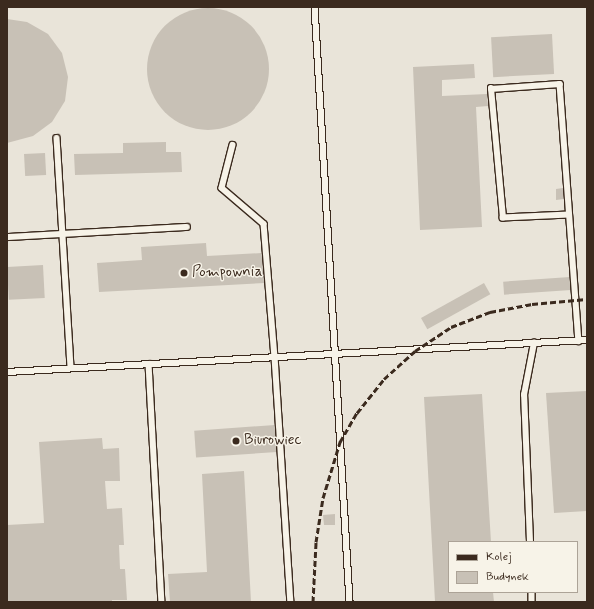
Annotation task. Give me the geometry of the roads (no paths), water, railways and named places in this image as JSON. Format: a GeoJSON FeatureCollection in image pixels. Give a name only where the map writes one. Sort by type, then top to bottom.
{"type":"FeatureCollection","features":[{"type":"Feature","properties":{"kind":"lane"},"geometry":{"type":"LineString","coordinates":[[315,7],[350,602]]}},
{"type":"Feature","properties":{"kind":"lane"},"geometry":{"type":"LineString","coordinates":[[569,214],[503,218],[492,89],[560,84],[579,341]]}},
{"type":"Feature","properties":{"kind":"lane"},"geometry":{"type":"LineString","coordinates":[[57,138],[71,368]]}},
{"type":"Feature","properties":{"kind":"lane"},"geometry":{"type":"LineString","coordinates":[[233,145],[222,188],[264,224],[276,357],[291,602]]}},
{"type":"Feature","properties":{"kind":"lane"},"geometry":{"type":"LineString","coordinates":[[7,237],[187,227]]}},
{"type":"Feature","properties":{"kind":"lane"},"geometry":{"type":"LineString","coordinates":[[7,372],[587,340]]}},
{"type":"Feature","properties":{"kind":"lane"},"geometry":{"type":"LineString","coordinates":[[530,541],[524,395],[534,343]]}},
{"type":"Feature","properties":{"kind":"lane"},"geometry":{"type":"LineString","coordinates":[[149,364],[162,602]]}},
{"type":"Feature","properties":{"kind":"railway"},"geometry":{"type":"LineString","coordinates":[[313,602],[316,542],[323,498],[340,442],[357,413],[384,379],[415,351],[451,327],[490,312],[532,304],[587,299]]}},
{"type":"Feature","properties":{"kind":"place","name":"Pompownia"},"geometry":{"type":"Point","coordinates":[184,273]}},
{"type":"Feature","properties":{"kind":"place","name":"Biurowiec"},"geometry":{"type":"Point","coordinates":[236,441]}}]}
